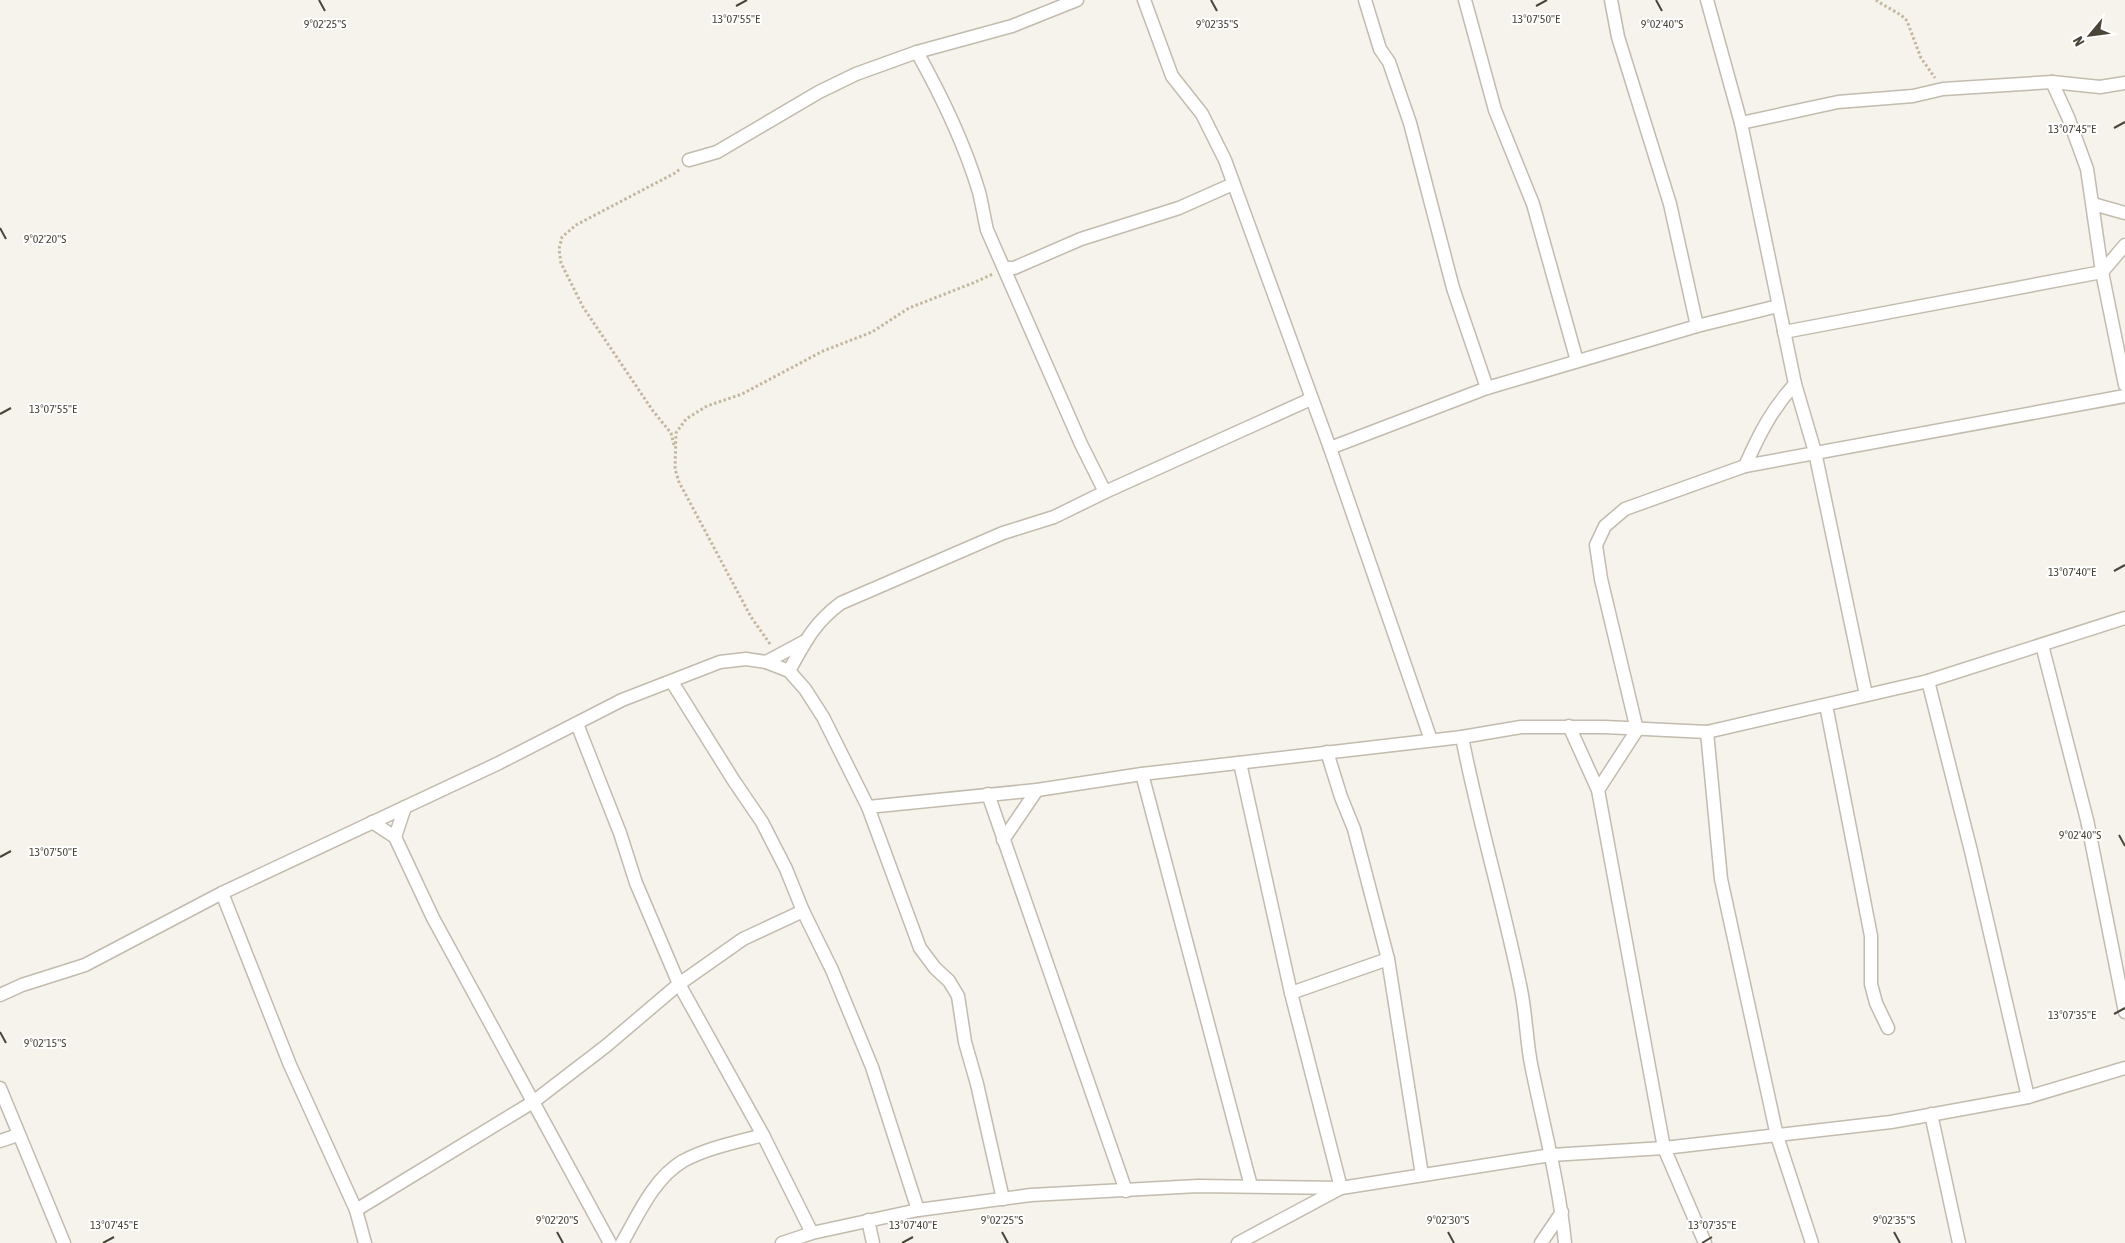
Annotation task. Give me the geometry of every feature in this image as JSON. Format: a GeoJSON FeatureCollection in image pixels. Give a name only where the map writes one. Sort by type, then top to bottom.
{"type":"FeatureCollection","features":[{"type":"Feature","properties":{"kind":"street"},"geometry":{"type":"LineString","coordinates":[[689,160],[718,152],[834,84],[856,74],[917,52],[1012,26],[1077,0]]}},
{"type":"Feature","properties":{"kind":"street"},"geometry":{"type":"LineString","coordinates":[[1144,0],[1172,76],[1202,114],[1225,160],[1281,309],[1430,740]]}},
{"type":"Feature","properties":{"kind":"street"},"geometry":{"type":"LineString","coordinates":[[1365,0],[1380,49],[1390,62],[1410,123],[1453,288],[1488,388]]}},
{"type":"Feature","properties":{"kind":"street"},"geometry":{"type":"LineString","coordinates":[[1465,0],[1495,110],[1533,204],[1577,361]]}},
{"type":"Feature","properties":{"kind":"street"},"geometry":{"type":"LineString","coordinates":[[1611,0],[1618,37],[1670,204],[1697,326]]}},
{"type":"Feature","properties":{"kind":"street"},"geometry":{"type":"LineString","coordinates":[[1707,0],[1741,123],[1795,384],[1815,452],[1866,695]]}},
{"type":"Feature","properties":{"kind":"street"},"geometry":{"type":"LineString","coordinates":[[917,52],[938,91],[956,132],[979,193],[987,230],[1081,444],[1105,492]]}},
{"type":"Feature","properties":{"kind":"street"},"geometry":{"type":"LineString","coordinates":[[1741,123],[1838,102],[1913,96],[1943,89],[2052,82],[2100,87],[2125,83]]}},
{"type":"Feature","properties":{"kind":"street"},"geometry":{"type":"LineString","coordinates":[[2052,82],[2068,117],[2087,169],[2102,272],[2125,385]]}},
{"type":"Feature","properties":{"kind":"street"},"geometry":{"type":"LineString","coordinates":[[1004,268],[1014,268],[1082,238],[1179,208],[1233,184]]}},
{"type":"Feature","properties":{"kind":"street"},"geometry":{"type":"LineString","coordinates":[[2093,204],[2125,214]]}},
{"type":"Feature","properties":{"kind":"street"},"geometry":{"type":"LineString","coordinates":[[1784,332],[2102,272],[2125,245]]}},
{"type":"Feature","properties":{"kind":"street"},"geometry":{"type":"LineString","coordinates":[[1330,448],[1413,414],[1488,388],[1697,326],[1778,306]]}},
{"type":"Feature","properties":{"kind":"street"},"geometry":{"type":"LineString","coordinates":[[1744,466],[1765,423],[1778,403],[1795,384]]}},
{"type":"Feature","properties":{"kind":"street"},"geometry":{"type":"LineString","coordinates":[[1598,790],[1637,730],[1601,579],[1596,546],[1605,526],[1625,509],[1744,466],[2125,396]]}},
{"type":"Feature","properties":{"kind":"street"},"geometry":{"type":"LineString","coordinates":[[790,671],[823,616],[841,603],[1003,533],[1054,517],[1105,492],[1312,399]]}},
{"type":"Feature","properties":{"kind":"street"},"geometry":{"type":"LineString","coordinates":[[868,807],[1037,790],[1142,774],[1462,737],[1521,727],[1569,726],[1707,732],[1928,681],[2125,618]]}},
{"type":"Feature","properties":{"kind":"street"},"geometry":{"type":"LineString","coordinates":[[766,662],[807,640]]}},
{"type":"Feature","properties":{"kind":"street"},"geometry":{"type":"LineString","coordinates":[[2042,645],[2087,820],[2125,1012]]}},
{"type":"Feature","properties":{"kind":"street"},"geometry":{"type":"LineString","coordinates":[[0,995],[22,985],[85,965],[222,894],[499,763],[622,700],[720,662],[746,659],[766,662],[790,671],[805,689],[823,717],[868,807],[920,948],[935,968],[950,982],[958,996],[965,1042],[977,1084],[1003,1199]]}},
{"type":"Feature","properties":{"kind":"street"},"geometry":{"type":"LineString","coordinates":[[1928,681],[1971,851],[2028,1097]]}},
{"type":"Feature","properties":{"kind":"street"},"geometry":{"type":"LineString","coordinates":[[672,682],[762,822],[786,869],[803,911],[832,970],[872,1067],[918,1210]]}},
{"type":"Feature","properties":{"kind":"street"},"geometry":{"type":"LineString","coordinates":[[1826,705],[1871,936],[1871,984],[1876,1003],[1888,1028]]}},
{"type":"Feature","properties":{"kind":"street"},"geometry":{"type":"LineString","coordinates":[[577,724],[620,834],[636,883],[679,984],[763,1135],[812,1233]]}},
{"type":"Feature","properties":{"kind":"street"},"geometry":{"type":"LineString","coordinates":[[1569,726],[1598,790],[1664,1148],[1705,1243]]}},
{"type":"Feature","properties":{"kind":"street"},"geometry":{"type":"LineString","coordinates":[[1707,732],[1721,879],[1777,1136],[1812,1243]]}},
{"type":"Feature","properties":{"kind":"street"},"geometry":{"type":"LineString","coordinates":[[1462,737],[1472,789],[1521,986],[1531,1062],[1562,1212],[1565,1243]]}},
{"type":"Feature","properties":{"kind":"street"},"geometry":{"type":"LineString","coordinates":[[1327,752],[1341,797],[1354,829],[1388,958],[1422,1175]]}},
{"type":"Feature","properties":{"kind":"street"},"geometry":{"type":"LineString","coordinates":[[1240,763],[1291,993],[1341,1188]]}},
{"type":"Feature","properties":{"kind":"street"},"geometry":{"type":"LineString","coordinates":[[1142,774],[1251,1186]]}},
{"type":"Feature","properties":{"kind":"street"},"geometry":{"type":"LineString","coordinates":[[1003,840],[1037,790]]}},
{"type":"Feature","properties":{"kind":"street"},"geometry":{"type":"LineString","coordinates":[[988,794],[1126,1191]]}},
{"type":"Feature","properties":{"kind":"street"},"geometry":{"type":"LineString","coordinates":[[395,837],[404,807]]}},
{"type":"Feature","properties":{"kind":"street"},"geometry":{"type":"LineString","coordinates":[[372,822],[395,837],[433,918],[610,1243]]}},
{"type":"Feature","properties":{"kind":"street"},"geometry":{"type":"LineString","coordinates":[[222,894],[290,1065],[356,1210],[365,1243]]}},
{"type":"Feature","properties":{"kind":"street"},"geometry":{"type":"LineString","coordinates":[[356,1210],[533,1102],[606,1046],[679,984],[743,940],[803,911]]}},
{"type":"Feature","properties":{"kind":"street"},"geometry":{"type":"LineString","coordinates":[[1291,993],[1388,958]]}},
{"type":"Feature","properties":{"kind":"street"},"geometry":{"type":"LineString","coordinates":[[782,1243],[812,1233],[918,1210],[1031,1195],[1198,1186],[1341,1188],[1551,1155],[1664,1148],[1891,1122],[2028,1097],[2125,1068]]}},
{"type":"Feature","properties":{"kind":"street"},"geometry":{"type":"LineString","coordinates":[[0,1088],[64,1243]]}},
{"type":"Feature","properties":{"kind":"street"},"geometry":{"type":"LineString","coordinates":[[1931,1114],[1959,1243]]}},
{"type":"Feature","properties":{"kind":"street"},"geometry":{"type":"LineString","coordinates":[[0,1141],[18,1135]]}},
{"type":"Feature","properties":{"kind":"street"},"geometry":{"type":"LineString","coordinates":[[622,1243],[646,1201],[666,1175],[683,1162],[712,1150],[763,1135]]}},
{"type":"Feature","properties":{"kind":"street"},"geometry":{"type":"LineString","coordinates":[[1238,1243],[1341,1188]]}},
{"type":"Feature","properties":{"kind":"street"},"geometry":{"type":"LineString","coordinates":[[1541,1243],[1562,1212]]}},
{"type":"Feature","properties":{"kind":"street"},"geometry":{"type":"LineString","coordinates":[[868,1220],[873,1243]]}},
{"type":"Feature","properties":{"kind":"path"},"geometry":{"type":"LineString","coordinates":[[1876,0],[1887,9],[1904,16],[1924,64],[1943,89]]}},
{"type":"Feature","properties":{"kind":"path"},"geometry":{"type":"LineString","coordinates":[[675,448],[671,433],[653,411],[583,307],[561,263],[559,250],[562,237],[576,225],[675,173],[689,160]]}},
{"type":"Feature","properties":{"kind":"path"},"geometry":{"type":"LineString","coordinates":[[778,655],[751,617],[679,482],[675,469],[676,433],[686,419],[707,406],[742,394],[823,351],[872,332],[923,301],[973,283],[1004,268]]}}]}
